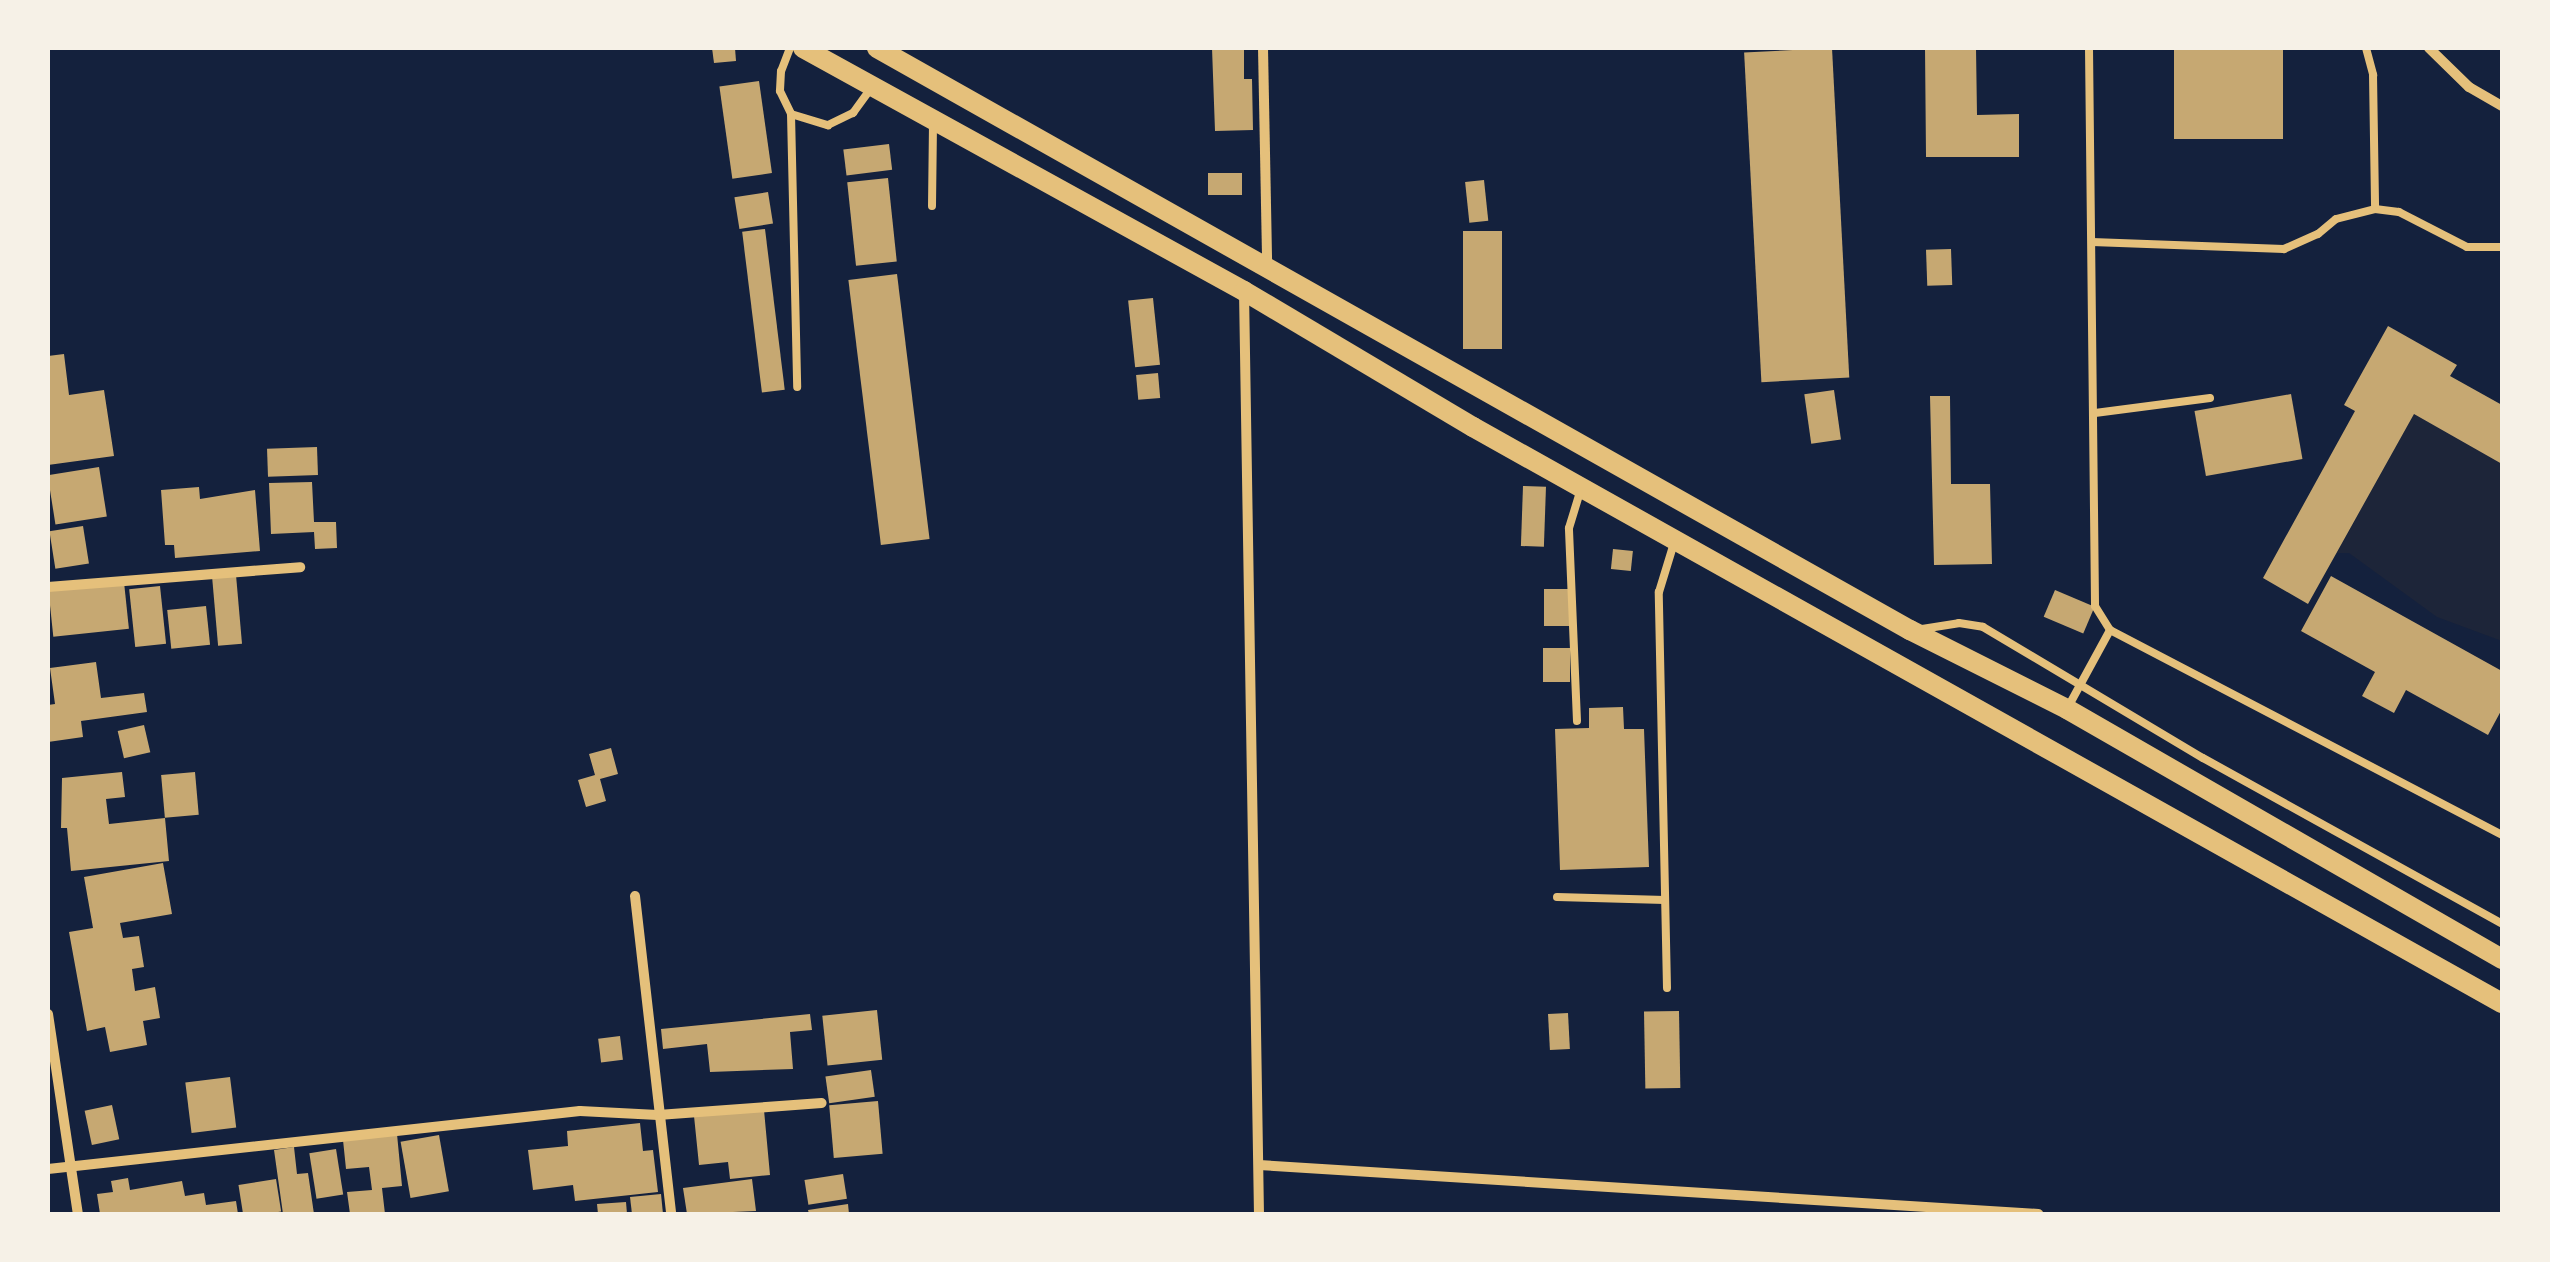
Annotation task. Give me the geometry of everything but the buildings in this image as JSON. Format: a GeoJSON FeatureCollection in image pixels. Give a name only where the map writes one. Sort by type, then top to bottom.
{"type":"FeatureCollection","features":[{"type":"Feature","properties":{"kind":"main road"},"geometry":{"type":"LineString","coordinates":[[803,48],[1244,292],[1582,487],[2502,1003]]}},
{"type":"Feature","properties":{"kind":"main road"},"geometry":{"type":"LineString","coordinates":[[877,48],[1910,630],[2067,709],[2502,959]]}},
{"type":"Feature","properties":{"kind":"main road"},"geometry":{"type":"LineString","coordinates":[[2276,874],[2297,842]]}},
{"type":"Feature","properties":{"kind":"street"},"geometry":{"type":"LineString","coordinates":[[1264,48],[1267,269]]}},
{"type":"Feature","properties":{"kind":"street"},"geometry":{"type":"LineString","coordinates":[[2429,48],[2469,87],[2502,106]]}},
{"type":"Feature","properties":{"kind":"street"},"geometry":{"type":"LineString","coordinates":[[1244,292],[1259,1214]]}},
{"type":"Feature","properties":{"kind":"street"},"geometry":{"type":"LineString","coordinates":[[48,587],[300,567]]}},
{"type":"Feature","properties":{"kind":"street"},"geometry":{"type":"LineString","coordinates":[[634,896],[671,1214]]}},
{"type":"Feature","properties":{"kind":"street"},"geometry":{"type":"LineString","coordinates":[[48,1014],[78,1214]]}},
{"type":"Feature","properties":{"kind":"street"},"geometry":{"type":"LineString","coordinates":[[48,1169],[580,1111],[658,1115],[822,1103]]}},
{"type":"Feature","properties":{"kind":"street"},"geometry":{"type":"LineString","coordinates":[[1259,1165],[2038,1214]]}},
{"type":"Feature","properties":{"kind":"lane"},"geometry":{"type":"LineString","coordinates":[[790,48],[780,71],[780,91],[791,114],[796,387]]}},
{"type":"Feature","properties":{"kind":"lane"},"geometry":{"type":"LineString","coordinates":[[2090,48],[2095,606],[2110,630],[2452,812],[2502,834]]}},
{"type":"Feature","properties":{"kind":"lane"},"geometry":{"type":"LineString","coordinates":[[2366,48],[2372,75],[2375,209]]}},
{"type":"Feature","properties":{"kind":"lane"},"geometry":{"type":"LineString","coordinates":[[791,114],[828,125],[852,113],[872,86]]}},
{"type":"Feature","properties":{"kind":"lane"},"geometry":{"type":"LineString","coordinates":[[932,206],[929,147],[934,120]]}},
{"type":"Feature","properties":{"kind":"lane"},"geometry":{"type":"LineString","coordinates":[[2092,242],[2284,249],[2318,234],[2336,219],[2375,209],[2399,212],[2467,247],[2502,247]]}},
{"type":"Feature","properties":{"kind":"lane"},"geometry":{"type":"LineString","coordinates":[[2094,413],[2210,398]]}},
{"type":"Feature","properties":{"kind":"lane"},"geometry":{"type":"LineString","coordinates":[[1576,721],[1569,528],[1582,487]]}},
{"type":"Feature","properties":{"kind":"lane"},"geometry":{"type":"LineString","coordinates":[[1667,988],[1659,592],[1675,538]]}},
{"type":"Feature","properties":{"kind":"lane"},"geometry":{"type":"LineString","coordinates":[[1910,630],[1959,623],[1982,627],[2081,687],[2502,924]]}},
{"type":"Feature","properties":{"kind":"lane"},"geometry":{"type":"LineString","coordinates":[[2067,709],[2110,630]]}},
{"type":"Feature","properties":{"kind":"lane"},"geometry":{"type":"LineString","coordinates":[[1557,897],[1665,900]]}},
{"type":"Feature","properties":{"kind":"shaded area"},"geometry":{"type":"Polygon","coordinates":[[[2414,414],[2502,464],[2502,641],[2437,617],[2349,553],[2337,553],[2414,414]]]}}]}
